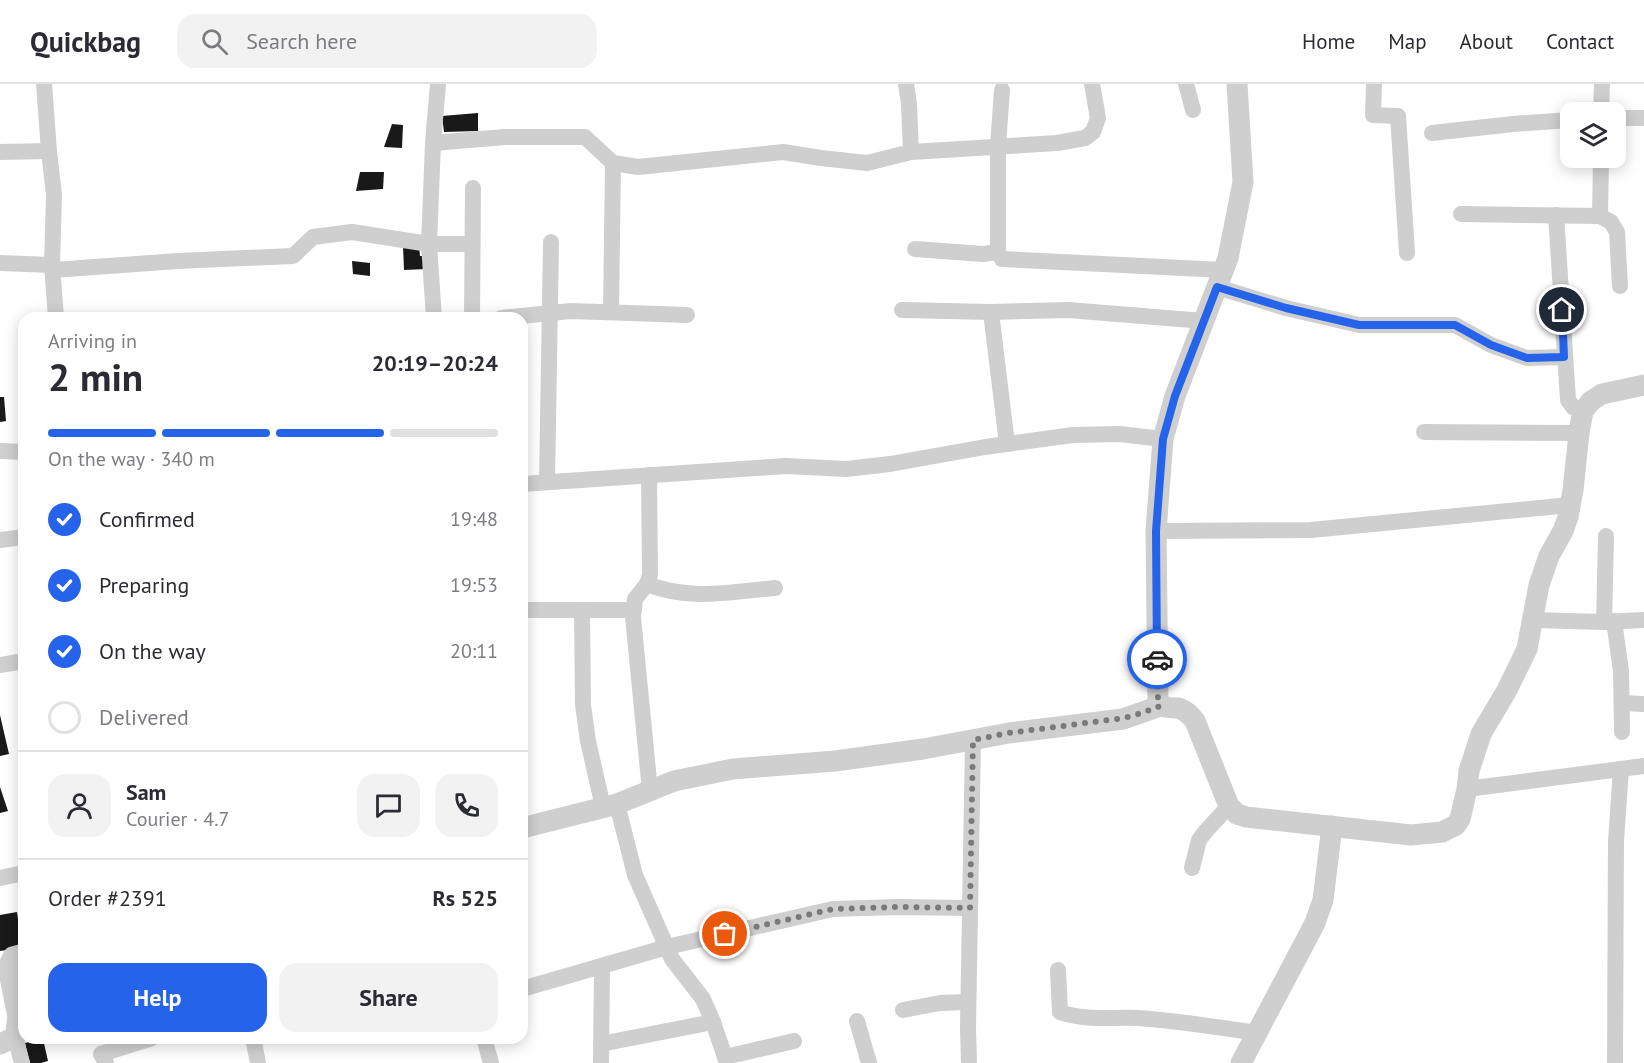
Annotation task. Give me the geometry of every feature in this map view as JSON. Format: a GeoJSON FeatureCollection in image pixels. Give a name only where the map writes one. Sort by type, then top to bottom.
{"type":"FeatureCollection","features":[{"type":"Feature","properties":{"kind":"street"},"geometry":{"type":"LineString","coordinates":[[44,84],[54,195],[52,267],[56,312]]}},
{"type":"Feature","properties":{"kind":"street"},"geometry":{"type":"LineString","coordinates":[[434,312],[429,244],[438,84]]}},
{"type":"Feature","properties":{"kind":"street"},"geometry":{"type":"LineString","coordinates":[[906,84],[911,152]]}},
{"type":"Feature","properties":{"kind":"street"},"geometry":{"type":"LineString","coordinates":[[433,142],[505,137],[585,137],[613,163],[638,167],[783,152],[867,163],[911,152],[1058,143],[1085,138],[1093,132],[1098,118],[1092,84]]}},
{"type":"Feature","properties":{"kind":"street"},"geometry":{"type":"LineString","coordinates":[[1186,84],[1192,110]]}},
{"type":"Feature","properties":{"kind":"street"},"geometry":{"type":"LineString","coordinates":[[1160,706],[1158,700],[1156,531],[1163,439],[1175,396],[1228,258],[1243,182],[1237,84]]}},
{"type":"Feature","properties":{"kind":"street"},"geometry":{"type":"LineString","coordinates":[[1374,84],[1373,115],[1398,116],[1407,253]]}},
{"type":"Feature","properties":{"kind":"street"},"geometry":{"type":"LineString","coordinates":[[1601,102],[1602,84]]}},
{"type":"Feature","properties":{"kind":"street"},"geometry":{"type":"LineString","coordinates":[[1002,90],[998,146],[998,252],[1002,259],[1220,278],[1286,308],[1359,325],[1455,325],[1491,345],[1527,358],[1564,357]]}},
{"type":"Feature","properties":{"kind":"street"},"geometry":{"type":"LineString","coordinates":[[1626,118],[1644,118]]}},
{"type":"Feature","properties":{"kind":"street"},"geometry":{"type":"LineString","coordinates":[[1432,133],[1560,121]]}},
{"type":"Feature","properties":{"kind":"street"},"geometry":{"type":"LineString","coordinates":[[0,152],[49,151]]}},
{"type":"Feature","properties":{"kind":"street"},"geometry":{"type":"LineString","coordinates":[[610,312],[613,163]]}},
{"type":"Feature","properties":{"kind":"street"},"geometry":{"type":"LineString","coordinates":[[1600,216],[1601,168]]}},
{"type":"Feature","properties":{"kind":"street"},"geometry":{"type":"LineString","coordinates":[[472,188],[472,312]]}},
{"type":"Feature","properties":{"kind":"street"},"geometry":{"type":"LineString","coordinates":[[1461,214],[1600,216],[1611,222],[1617,232],[1620,286]]}},
{"type":"Feature","properties":{"kind":"street"},"geometry":{"type":"LineString","coordinates":[[1556,214],[1568,399],[1573,407],[1583,411]]}},
{"type":"Feature","properties":{"kind":"street"},"geometry":{"type":"LineString","coordinates":[[0,263],[52,267],[293,256],[313,237],[351,232],[429,244],[472,244]]}},
{"type":"Feature","properties":{"kind":"street"},"geometry":{"type":"LineString","coordinates":[[547,482],[551,242]]}},
{"type":"Feature","properties":{"kind":"street"},"geometry":{"type":"LineString","coordinates":[[915,249],[983,254],[998,252]]}},
{"type":"Feature","properties":{"kind":"street"},"geometry":{"type":"LineString","coordinates":[[902,310],[991,312],[1068,310],[1204,321]]}},
{"type":"Feature","properties":{"kind":"street"},"geometry":{"type":"LineString","coordinates":[[528,315],[571,311],[687,315]]}},
{"type":"Feature","properties":{"kind":"street"},"geometry":{"type":"LineString","coordinates":[[991,312],[1007,444]]}},
{"type":"Feature","properties":{"kind":"street"},"geometry":{"type":"LineString","coordinates":[[528,826],[610,805],[674,781],[733,769],[835,761],[923,749],[1009,733],[1124,718],[1160,706],[1180,708],[1195,721],[1229,806],[1237,814],[1246,817],[1411,835],[1451,829],[1460,819],[1469,771],[1481,734],[1507,690],[1527,649],[1539,585],[1549,556],[1563,531],[1570,505],[1583,411],[1591,401],[1602,394],[1644,385]]}},
{"type":"Feature","properties":{"kind":"street"},"geometry":{"type":"LineString","coordinates":[[1424,432],[1579,433]]}},
{"type":"Feature","properties":{"kind":"street"},"geometry":{"type":"LineString","coordinates":[[528,484],[786,466],[846,469],[1073,435],[1119,434],[1163,439]]}},
{"type":"Feature","properties":{"kind":"street"},"geometry":{"type":"LineString","coordinates":[[0,451],[18,452]]}},
{"type":"Feature","properties":{"kind":"street"},"geometry":{"type":"LineString","coordinates":[[649,475],[650,575],[647,584],[635,599],[633,610],[650,791]]}},
{"type":"Feature","properties":{"kind":"street"},"geometry":{"type":"LineString","coordinates":[[1156,531],[1311,530],[1570,505]]}},
{"type":"Feature","properties":{"kind":"street"},"geometry":{"type":"LineString","coordinates":[[1606,536],[1609,622],[1621,671],[1622,732]]}},
{"type":"Feature","properties":{"kind":"street"},"geometry":{"type":"LineString","coordinates":[[0,540],[18,538]]}},
{"type":"Feature","properties":{"kind":"street"},"geometry":{"type":"LineString","coordinates":[[647,584],[664,591],[690,595],[774,588]]}},
{"type":"Feature","properties":{"kind":"street"},"geometry":{"type":"LineString","coordinates":[[528,610],[633,610]]}},
{"type":"Feature","properties":{"kind":"street"},"geometry":{"type":"LineString","coordinates":[[582,610],[583,705],[588,741],[635,875],[672,959],[703,999],[726,1060],[794,1041]]}},
{"type":"Feature","properties":{"kind":"street"},"geometry":{"type":"LineString","coordinates":[[1533,620],[1609,622],[1644,620]]}},
{"type":"Feature","properties":{"kind":"street"},"geometry":{"type":"LineString","coordinates":[[0,665],[18,662]]}},
{"type":"Feature","properties":{"kind":"street"},"geometry":{"type":"LineString","coordinates":[[1622,703],[1644,704]]}},
{"type":"Feature","properties":{"kind":"street"},"geometry":{"type":"LineString","coordinates":[[969,1063],[973,740]]}},
{"type":"Feature","properties":{"kind":"street"},"geometry":{"type":"LineString","coordinates":[[1467,789],[1644,766]]}},
{"type":"Feature","properties":{"kind":"street"},"geometry":{"type":"LineString","coordinates":[[1615,1063],[1616,841],[1621,769]]}},
{"type":"Feature","properties":{"kind":"street"},"geometry":{"type":"LineString","coordinates":[[1192,868],[1199,840],[1229,806]]}},
{"type":"Feature","properties":{"kind":"street"},"geometry":{"type":"LineString","coordinates":[[1241,1063],[1315,923],[1323,900],[1332,826]]}},
{"type":"Feature","properties":{"kind":"street"},"geometry":{"type":"LineString","coordinates":[[0,878],[18,874]]}},
{"type":"Feature","properties":{"kind":"street"},"geometry":{"type":"LineString","coordinates":[[528,987],[667,947],[833,909],[970,908]]}},
{"type":"Feature","properties":{"kind":"street"},"geometry":{"type":"LineString","coordinates":[[12,959],[9,972],[18,1017],[8,1040],[22,1063]]}},
{"type":"Feature","properties":{"kind":"street"},"geometry":{"type":"LineString","coordinates":[[601,1063],[602,967]]}},
{"type":"Feature","properties":{"kind":"street"},"geometry":{"type":"LineString","coordinates":[[1058,970],[1060,1012],[1074,1017],[1170,1021],[1257,1033]]}},
{"type":"Feature","properties":{"kind":"street"},"geometry":{"type":"LineString","coordinates":[[903,1010],[940,1003],[968,1002]]}},
{"type":"Feature","properties":{"kind":"street"},"geometry":{"type":"LineString","coordinates":[[857,1021],[869,1063]]}},
{"type":"Feature","properties":{"kind":"street"},"geometry":{"type":"LineString","coordinates":[[601,1044],[713,1022]]}},
{"type":"Feature","properties":{"kind":"street"},"geometry":{"type":"LineString","coordinates":[[106,1063],[101,1054],[133,1044]]}},
{"type":"Feature","properties":{"kind":"street"},"geometry":{"type":"LineString","coordinates":[[254,1044],[258,1063]]}},
{"type":"Feature","properties":{"kind":"street"},"geometry":{"type":"LineString","coordinates":[[486,1044],[491,1063]]}},
{"type":"Feature","properties":{"kind":"building"},"geometry":{"type":"Polygon","coordinates":[[[478,113],[478,131],[444,132],[442,116],[478,113]]]}},
{"type":"Feature","properties":{"kind":"building"},"geometry":{"type":"Polygon","coordinates":[[[392,124],[403,125],[402,148],[384,147],[392,124]]]}},
{"type":"Feature","properties":{"kind":"building"},"geometry":{"type":"Polygon","coordinates":[[[360,172],[384,172],[383,189],[356,191],[360,172]]]}},
{"type":"Feature","properties":{"kind":"building"},"geometry":{"type":"Polygon","coordinates":[[[419,245],[420,256],[423,256],[427,269],[404,270],[403,246],[419,245]]]}},
{"type":"Feature","properties":{"kind":"building"},"geometry":{"type":"Polygon","coordinates":[[[352,261],[370,263],[370,276],[353,274],[352,261]]]}},
{"type":"Feature","properties":{"kind":"building"},"geometry":{"type":"Polygon","coordinates":[[[0,397],[4,397],[6,421],[0,422],[0,397]]]}},
{"type":"Feature","properties":{"kind":"building"},"geometry":{"type":"Polygon","coordinates":[[[0,715],[9,754],[0,756],[0,715]]]}},
{"type":"Feature","properties":{"kind":"building"},"geometry":{"type":"Polygon","coordinates":[[[0,787],[8,811],[0,813],[0,787]]]}},
{"type":"Feature","properties":{"kind":"building"},"geometry":{"type":"Polygon","coordinates":[[[17,912],[18,949],[0,951],[0,915],[17,912]]]}},
{"type":"Feature","properties":{"kind":"building"},"geometry":{"type":"Polygon","coordinates":[[[25,1044],[44,1044],[48,1061],[30,1063],[25,1044]]]}},
{"type":"Feature","properties":{"kind":"way so far"},"geometry":{"type":"LineString","coordinates":[[725,934],[833,909],[970,908],[973,740],[1124,718],[1160,706],[1158,703],[1157,659]]}},
{"type":"Feature","properties":{"kind":"route"},"geometry":{"type":"LineString","coordinates":[[1157,659],[1156,531],[1163,439],[1175,396],[1217,287],[1286,308],[1359,325],[1455,325],[1491,345],[1527,358],[1564,357],[1562,310]]}}]}
